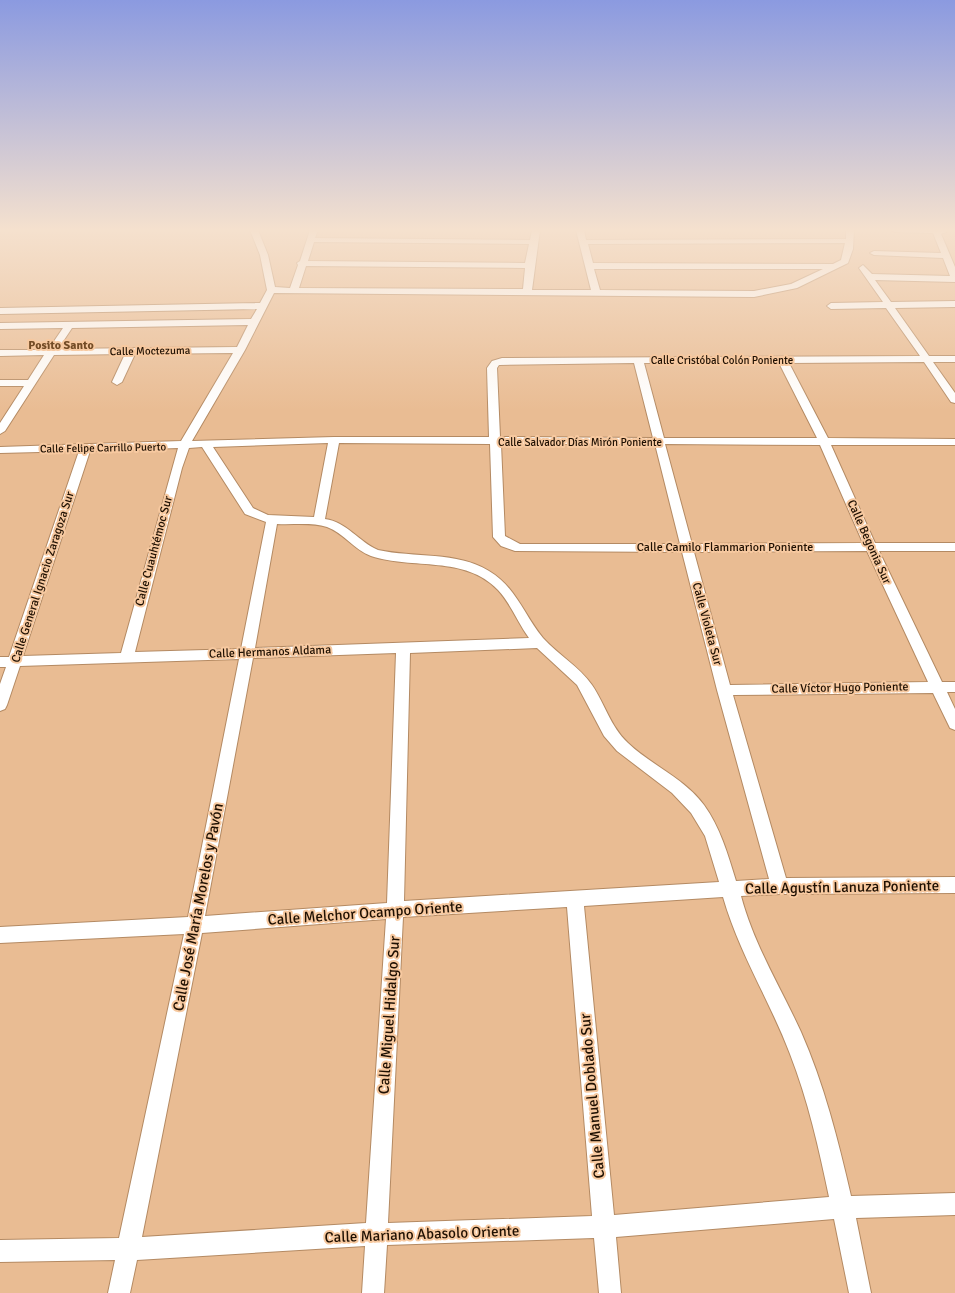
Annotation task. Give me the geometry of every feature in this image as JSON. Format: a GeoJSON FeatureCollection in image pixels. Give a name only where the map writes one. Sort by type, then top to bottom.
{"type":"FeatureCollection","features":[{"type":"Feature","properties":{"kind":"street","name":"Calle Cuauhtémoc Sur"},"geometry":{"type":"LineString","coordinates":[[127,657],[176,468],[184,445],[240,350],[271,290]]}},
{"type":"Feature","properties":{"kind":"street"},"geometry":{"type":"LineString","coordinates":[[334,290],[761,293],[774,290]]}},
{"type":"Feature","properties":{"kind":"street"},"geometry":{"type":"LineString","coordinates":[[879,290],[955,400]]}},
{"type":"Feature","properties":{"kind":"street"},"geometry":{"type":"LineString","coordinates":[[831,306],[955,304]]}},
{"type":"Feature","properties":{"kind":"street"},"geometry":{"type":"LineString","coordinates":[[0,311],[262,306]]}},
{"type":"Feature","properties":{"kind":"street"},"geometry":{"type":"LineString","coordinates":[[0,326],[253,322]]}},
{"type":"Feature","properties":{"kind":"street"},"geometry":{"type":"LineString","coordinates":[[0,431],[69,325]]}},
{"type":"Feature","properties":{"kind":"street","name":"Calle Moctezuma"},"geometry":{"type":"LineString","coordinates":[[0,353],[240,350]]}},
{"type":"Feature","properties":{"kind":"street"},"geometry":{"type":"LineString","coordinates":[[117,382],[131,352]]}},
{"type":"Feature","properties":{"kind":"street","name":"Calle Cristóbal Colón Poniente"},"geometry":{"type":"LineString","coordinates":[[496,442],[492,368],[494,362],[955,359]]}},
{"type":"Feature","properties":{"kind":"street","name":"Calle Violeta Sur"},"geometry":{"type":"LineString","coordinates":[[638,360],[724,690],[780,886]]}},
{"type":"Feature","properties":{"kind":"street","name":"Calle Begonia Sur"},"geometry":{"type":"LineString","coordinates":[[783,360],[826,442],[871,547],[955,724]]}},
{"type":"Feature","properties":{"kind":"street"},"geometry":{"type":"LineString","coordinates":[[0,383],[32,383]]}},
{"type":"Feature","properties":{"kind":"street"},"geometry":{"type":"LineString","coordinates":[[319,521],[334,440]]}},
{"type":"Feature","properties":{"kind":"street","name":"Calle Salvador Días Mirón Poniente"},"geometry":{"type":"LineString","coordinates":[[205,443],[334,440],[955,442]]}},
{"type":"Feature","properties":{"kind":"street","name":"Calle Camilo Flammarion Poniente"},"geometry":{"type":"LineString","coordinates":[[496,442],[499,536],[505,543],[519,548],[955,547]]}},
{"type":"Feature","properties":{"kind":"street"},"geometry":{"type":"LineString","coordinates":[[205,443],[249,511],[256,516],[272,520],[319,521],[338,526],[362,548],[376,553],[446,561],[483,573],[496,581],[505,590],[540,643],[566,664],[584,684],[612,736],[680,790],[699,810],[713,837],[744,934],[788,1026],[807,1072],[843,1206],[860,1293]]}},
{"type":"Feature","properties":{"kind":"street","name":"Calle Felipe Carrillo Puerto"},"geometry":{"type":"LineString","coordinates":[[0,450],[85,449],[205,443]]}},
{"type":"Feature","properties":{"kind":"street","name":"Calle General Ignacio Zaragoza Sur"},"geometry":{"type":"LineString","coordinates":[[0,705],[85,449]]}},
{"type":"Feature","properties":{"kind":"street","name":"Calle José María Morelos y Pavón"},"geometry":{"type":"LineString","coordinates":[[119,1293],[195,925],[272,520]]}},
{"type":"Feature","properties":{"kind":"street","name":"Calle Hermanos Aldama"},"geometry":{"type":"LineString","coordinates":[[0,662],[540,643]]}},
{"type":"Feature","properties":{"kind":"street","name":"Calle Miguel Hidalgo Sur"},"geometry":{"type":"LineString","coordinates":[[373,1293],[395,910],[403,648]]}},
{"type":"Feature","properties":{"kind":"street","name":"Calle Víctor Hugo Poniente"},"geometry":{"type":"LineString","coordinates":[[724,690],[955,687]]}},
{"type":"Feature","properties":{"kind":"street","name":"Calle Agustín Lanuza Poniente"},"geometry":{"type":"LineString","coordinates":[[729,889],[780,886],[955,885]]}},
{"type":"Feature","properties":{"kind":"street","name":"Calle Melchor Ocampo Oriente"},"geometry":{"type":"LineString","coordinates":[[0,935],[195,925],[395,910],[729,889]]}},
{"type":"Feature","properties":{"kind":"street","name":"Calle Manuel Doblado Sur"},"geometry":{"type":"LineString","coordinates":[[575,899],[610,1293]]}},
{"type":"Feature","properties":{"kind":"street"},"geometry":{"type":"LineString","coordinates":[[843,1206],[955,1204]]}},
{"type":"Feature","properties":{"kind":"street","name":"Calle Mariano Abasolo Oriente"},"geometry":{"type":"LineString","coordinates":[[0,1251],[128,1249],[375,1234],[604,1227],[843,1206]]}},
{"type":"Feature","properties":{"kind":"district","name":"Posito Santo"},"geometry":{"type":"Point","coordinates":[61,345]}}]}
